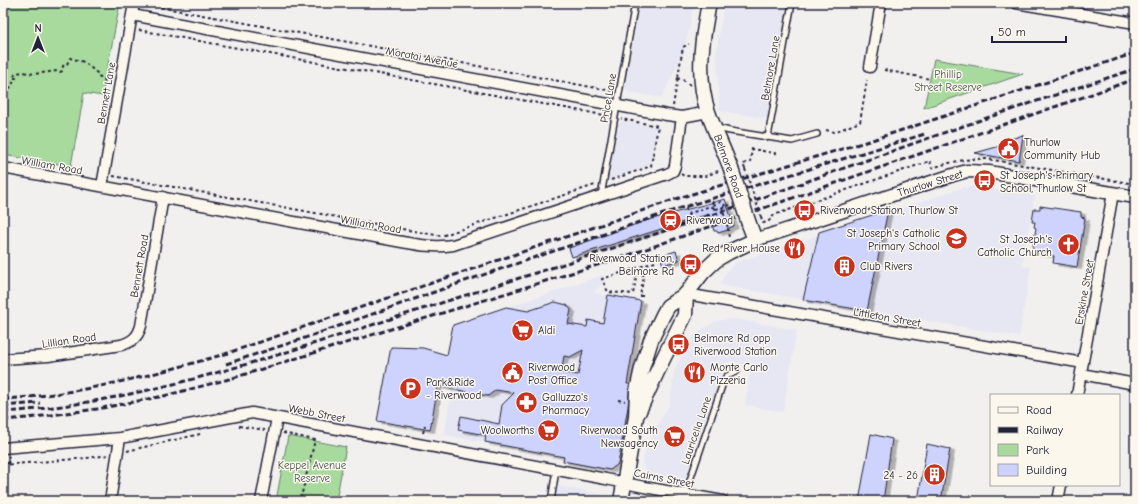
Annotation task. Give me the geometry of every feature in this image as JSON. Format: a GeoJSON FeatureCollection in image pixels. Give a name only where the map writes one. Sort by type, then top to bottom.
{"type":"FeatureCollection","features":[{"type":"Feature","properties":{"kind":"main road","name":"Belmore Road"},"geometry":{"type":"LineString","coordinates":[[709,3],[702,36],[701,64],[704,94],[708,112],[732,170],[758,221],[755,240]]}},
{"type":"Feature","properties":{"kind":"main road"},"geometry":{"type":"LineString","coordinates":[[621,501],[636,417],[637,391],[642,368],[651,340],[668,306],[686,294],[717,259],[755,240]]}},
{"type":"Feature","properties":{"kind":"main road"},"geometry":{"type":"LineString","coordinates":[[636,417],[647,396],[660,364],[685,315],[686,294]]}},
{"type":"Feature","properties":{"kind":"street","name":"Bennett Lane"},"geometry":{"type":"LineString","coordinates":[[102,186],[134,3]]}},
{"type":"Feature","properties":{"kind":"street"},"geometry":{"type":"LineString","coordinates":[[870,67],[881,3]]}},
{"type":"Feature","properties":{"kind":"street"},"geometry":{"type":"LineString","coordinates":[[1016,3],[1135,23]]}},
{"type":"Feature","properties":{"kind":"street","name":"Morotai Avenue"},"geometry":{"type":"LineString","coordinates":[[132,15],[682,118],[708,112]]}},
{"type":"Feature","properties":{"kind":"street"},"geometry":{"type":"LineString","coordinates":[[673,171],[676,166],[682,118]]}},
{"type":"Feature","properties":{"kind":"street","name":"William Road"},"geometry":{"type":"LineString","coordinates":[[3,168],[402,242],[443,246],[458,243],[673,171]]}},
{"type":"Feature","properties":{"kind":"street","name":"Thurlow Street"},"geometry":{"type":"LineString","coordinates":[[755,240],[952,175],[967,172],[989,172],[1135,197]]}},
{"type":"Feature","properties":{"kind":"street","name":"Erskine Street"},"geometry":{"type":"LineString","coordinates":[[1077,394],[1113,194]]}},
{"type":"Feature","properties":{"kind":"street","name":"Bennett Road"},"geometry":{"type":"LineString","coordinates":[[136,337],[141,326],[163,197]]}},
{"type":"Feature","properties":{"kind":"street","name":"Littleton Street"},"geometry":{"type":"LineString","coordinates":[[686,294],[1083,363]]}},
{"type":"Feature","properties":{"kind":"street","name":"Lillian Road"},"geometry":{"type":"LineString","coordinates":[[3,360],[48,356],[121,345],[136,337]]}},
{"type":"Feature","properties":{"kind":"street"},"geometry":{"type":"LineString","coordinates":[[1081,374],[1135,384]]}},
{"type":"Feature","properties":{"kind":"street","name":"Webb Street"},"geometry":{"type":"LineString","coordinates":[[3,448],[120,438],[252,413],[624,483]]}},
{"type":"Feature","properties":{"kind":"street"},"geometry":{"type":"LineString","coordinates":[[261,501],[277,418]]}},
{"type":"Feature","properties":{"kind":"street"},"geometry":{"type":"LineString","coordinates":[[110,501],[120,438]]}},
{"type":"Feature","properties":{"kind":"street","name":"Cairns Street"},"geometry":{"type":"LineString","coordinates":[[624,483],[682,498],[723,501]]}},
{"type":"Feature","properties":{"kind":"street"},"geometry":{"type":"LineString","coordinates":[[1058,501],[1061,486]]}},
{"type":"Feature","properties":{"kind":"lane","name":"Price Lane"},"geometry":{"type":"LineString","coordinates":[[601,196],[635,3]]}},
{"type":"Feature","properties":{"kind":"lane","name":"Belmore Lane"},"geometry":{"type":"LineString","coordinates":[[768,137],[792,3]]}},
{"type":"Feature","properties":{"kind":"lane"},"geometry":{"type":"LineString","coordinates":[[714,127],[792,141],[818,134]]}},
{"type":"Feature","properties":{"kind":"lane","name":"Lauricella Lane"},"geometry":{"type":"LineString","coordinates":[[682,498],[688,486],[724,380],[727,376],[737,371]]}},
{"type":"Feature","properties":{"kind":"lane"},"geometry":{"type":"LineString","coordinates":[[551,501],[556,470]]}},
{"type":"Feature","properties":{"kind":"path"},"geometry":{"type":"LineString","coordinates":[[104,175],[442,236],[651,166],[658,126],[137,29],[132,15],[139,3],[616,91]]}},
{"type":"Feature","properties":{"kind":"path"},"geometry":{"type":"LineString","coordinates":[[673,103],[683,47],[689,44]]}},
{"type":"Feature","properties":{"kind":"path"},"geometry":{"type":"LineString","coordinates":[[3,90],[10,88],[16,78],[13,78],[16,73],[23,72],[34,74],[57,71],[60,72],[70,58],[84,62],[97,73],[98,76],[103,78],[109,87],[118,92]]}},
{"type":"Feature","properties":{"kind":"path"},"geometry":{"type":"LineString","coordinates":[[884,70],[930,79]]}},
{"type":"Feature","properties":{"kind":"path"},"geometry":{"type":"LineString","coordinates":[[677,78],[684,80],[692,86]]}},
{"type":"Feature","properties":{"kind":"path"},"geometry":{"type":"LineString","coordinates":[[826,130],[834,132],[860,122],[868,80]]}},
{"type":"Feature","properties":{"kind":"path"},"geometry":{"type":"LineString","coordinates":[[673,171],[684,176],[706,176],[732,170],[750,162],[752,150],[779,154]]}},
{"type":"Feature","properties":{"kind":"path"},"geometry":{"type":"LineString","coordinates":[[732,170],[758,221]]}},
{"type":"Feature","properties":{"kind":"path"},"geometry":{"type":"LineString","coordinates":[[712,201],[715,212]]}},
{"type":"Feature","properties":{"kind":"path"},"geometry":{"type":"LineString","coordinates":[[713,205],[721,202],[726,206]]}},
{"type":"Feature","properties":{"kind":"path"},"geometry":{"type":"LineString","coordinates":[[688,214],[710,206],[716,209],[730,205]]}},
{"type":"Feature","properties":{"kind":"path"},"geometry":{"type":"LineString","coordinates":[[722,207],[728,228],[729,240]]}},
{"type":"Feature","properties":{"kind":"path"},"geometry":{"type":"LineString","coordinates":[[686,208],[690,220]]}},
{"type":"Feature","properties":{"kind":"path"},"geometry":{"type":"LineString","coordinates":[[643,296],[640,296],[644,275],[637,274],[633,294],[608,292],[602,279],[658,261]]}},
{"type":"Feature","properties":{"kind":"path"},"geometry":{"type":"LineString","coordinates":[[618,400],[626,402]]}},
{"type":"Feature","properties":{"kind":"path"},"geometry":{"type":"LineString","coordinates":[[233,424],[316,440],[300,501]]}},
{"type":"Feature","properties":{"kind":"path"},"geometry":{"type":"LineString","coordinates":[[423,432],[425,425]]}},
{"type":"Feature","properties":{"kind":"path"},"geometry":{"type":"LineString","coordinates":[[3,473],[4,465],[8,464],[87,458],[117,454],[203,433]]}},
{"type":"Feature","properties":{"kind":"shaded area"},"geometry":{"type":"Polygon","coordinates":[[[640,3],[694,3],[686,46],[662,98],[627,92],[625,88],[640,3]]]}},
{"type":"Feature","properties":{"kind":"shaded area"},"geometry":{"type":"Polygon","coordinates":[[[724,3],[786,3],[785,9],[787,10],[768,119],[720,111],[716,53],[724,3]]]}},
{"type":"Feature","properties":{"kind":"shaded area"},"geometry":{"type":"Polygon","coordinates":[[[622,121],[657,127],[650,166],[608,180],[618,124],[622,121]]]}},
{"type":"Feature","properties":{"kind":"shaded area","name":"St Joseph's Catholic Primary School"},"geometry":{"type":"Polygon","coordinates":[[[975,186],[1035,196],[1022,266],[1031,267],[1019,337],[719,285],[726,272],[736,262],[962,188],[975,186]]]}},
{"type":"Feature","properties":{"kind":"shaded area"},"geometry":{"type":"Polygon","coordinates":[[[603,275],[605,281],[593,294],[595,293],[636,300],[640,304],[629,373],[608,465],[444,435],[463,322],[603,275]]]}},
{"type":"Feature","properties":{"kind":"shaded area"},"geometry":{"type":"Polygon","coordinates":[[[728,319],[797,330],[783,412],[745,405],[751,365],[730,362],[723,368],[686,478],[681,479],[648,473],[642,465],[647,443],[669,405],[675,368],[686,347],[694,336],[716,321],[728,319]]]}},
{"type":"Feature","properties":{"kind":"shaded area"},"geometry":{"type":"Polygon","coordinates":[[[558,486],[601,494],[606,501],[555,501],[558,486]]]}},
{"type":"Feature","properties":{"kind":"green space"},"geometry":{"type":"Polygon","coordinates":[[[3,3],[120,3],[102,96],[84,93],[71,166],[3,155],[3,3]]]}},
{"type":"Feature","properties":{"kind":"green space","name":"Phillip Street Reserve"},"geometry":{"type":"Polygon","coordinates":[[[934,59],[1023,74],[924,108],[934,59]]]}},
{"type":"Feature","properties":{"kind":"green space","name":"Keppel Avenue Reserve"},"geometry":{"type":"Polygon","coordinates":[[[288,436],[346,447],[336,501],[276,501],[288,436]]]}},
{"type":"Feature","properties":{"kind":"building","name":"Thurlow Community Hub"},"geometry":{"type":"Polygon","coordinates":[[[1023,135],[1019,161],[975,153],[1004,145],[1005,141],[1023,135]]]}},
{"type":"Feature","properties":{"kind":"building"},"geometry":{"type":"Polygon","coordinates":[[[725,199],[734,226],[728,230],[718,233],[717,231],[714,231],[709,214],[572,257],[569,248],[645,221],[725,199]]]}},
{"type":"Feature","properties":{"kind":"building"},"geometry":{"type":"Polygon","coordinates":[[[1040,206],[1081,212],[1081,217],[1085,218],[1077,267],[1053,263],[1054,256],[1032,252],[1036,228],[1034,227],[1035,222],[1032,222],[1034,209],[1040,209],[1040,206]]]}},
{"type":"Feature","properties":{"kind":"building","name":"Club Rivers"},"geometry":{"type":"Polygon","coordinates":[[[888,210],[867,311],[803,300],[819,232],[888,210]]]}},
{"type":"Feature","properties":{"kind":"building"},"geometry":{"type":"Polygon","coordinates":[[[676,251],[679,260],[663,265],[660,256],[676,251]]]}},
{"type":"Feature","properties":{"kind":"building"},"geometry":{"type":"Polygon","coordinates":[[[608,295],[641,301],[627,384],[630,384],[628,407],[618,464],[610,470],[563,461],[564,457],[485,442],[486,435],[458,430],[461,416],[499,424],[502,405],[514,393],[496,390],[488,396],[438,386],[430,430],[377,421],[391,347],[423,348],[447,355],[453,325],[506,307],[528,311],[555,302],[567,305],[571,310],[568,324],[587,327],[588,320],[603,323],[608,295]],[[583,350],[570,357],[564,356],[561,372],[578,375],[583,350]]]}},
{"type":"Feature","properties":{"kind":"building"},"geometry":{"type":"Polygon","coordinates":[[[871,434],[892,439],[883,501],[859,501],[871,434]]]}},
{"type":"Feature","properties":{"kind":"building","name":"24 - 26"},"geometry":{"type":"Polygon","coordinates":[[[927,444],[950,449],[941,501],[918,501],[927,444]]]}},
{"type":"Feature","properties":{"kind":"railway"},"geometry":{"type":"LineString","coordinates":[[3,399],[31,397],[87,389],[225,354],[682,197],[872,140],[1135,53]]}},
{"type":"Feature","properties":{"kind":"railway"},"geometry":{"type":"LineString","coordinates":[[3,412],[56,407],[108,398],[159,387],[262,360],[549,269],[733,208],[972,123],[1135,69]]}},
{"type":"Feature","properties":{"kind":"railway"},"geometry":{"type":"LineString","coordinates":[[3,420],[97,409],[164,396],[233,378],[623,257],[1135,79]]}},
{"type":"Feature","properties":{"kind":"railway"},"geometry":{"type":"LineString","coordinates":[[226,364],[684,207],[925,134]]}},
{"type":"Feature","properties":{"kind":"railway"},"geometry":{"type":"LineString","coordinates":[[3,406],[40,403]]}},
{"type":"Feature","properties":{"kind":"place","name":"Thurlow Community Hub"},"geometry":{"type":"Point","coordinates":[1008,148]}},
{"type":"Feature","properties":{"kind":"place","name":"St Joseph's Primary School, Thurlow St"},"geometry":{"type":"Point","coordinates":[984,181]}},
{"type":"Feature","properties":{"kind":"place","name":"Riverwood Station, Thurlow St"},"geometry":{"type":"Point","coordinates":[805,210]}},
{"type":"Feature","properties":{"kind":"place","name":"Riverwood"},"geometry":{"type":"Point","coordinates":[670,220]}},
{"type":"Feature","properties":{"kind":"place","name":"St Joseph's Catholic Primary School"},"geometry":{"type":"Point","coordinates":[956,239]}},
{"type":"Feature","properties":{"kind":"place","name":"St Joseph's Catholic Church"},"geometry":{"type":"Point","coordinates":[1068,245]}},
{"type":"Feature","properties":{"kind":"place","name":"Red River House"},"geometry":{"type":"Point","coordinates":[795,248]}},
{"type":"Feature","properties":{"kind":"place","name":"Riverwood Station, Belmore Rd"},"geometry":{"type":"Point","coordinates":[690,264]}},
{"type":"Feature","properties":{"kind":"place","name":"Club Rivers"},"geometry":{"type":"Point","coordinates":[844,266]}},
{"type":"Feature","properties":{"kind":"place","name":"Aldi"},"geometry":{"type":"Point","coordinates":[523,330]}},
{"type":"Feature","properties":{"kind":"place","name":"Belmore Rd opp Riverwood Station"},"geometry":{"type":"Point","coordinates":[679,344]}},
{"type":"Feature","properties":{"kind":"place","name":"Riverwood Post Office"},"geometry":{"type":"Point","coordinates":[513,373]}},
{"type":"Feature","properties":{"kind":"place","name":"Monte Carlo Pizzeria"},"geometry":{"type":"Point","coordinates":[695,373]}},
{"type":"Feature","properties":{"kind":"place","name":"Park&Ride - Riverwood"},"geometry":{"type":"Point","coordinates":[411,388]}},
{"type":"Feature","properties":{"kind":"place","name":"Galluzzo's Pharmacy"},"geometry":{"type":"Point","coordinates":[526,403]}},
{"type":"Feature","properties":{"kind":"place","name":"Woolworths"},"geometry":{"type":"Point","coordinates":[549,430]}},
{"type":"Feature","properties":{"kind":"place","name":"Riverwood South Newsagency"},"geometry":{"type":"Point","coordinates":[674,436]}},
{"type":"Feature","properties":{"kind":"place","name":"24 - 26"},"geometry":{"type":"Point","coordinates":[934,475]}}]}
